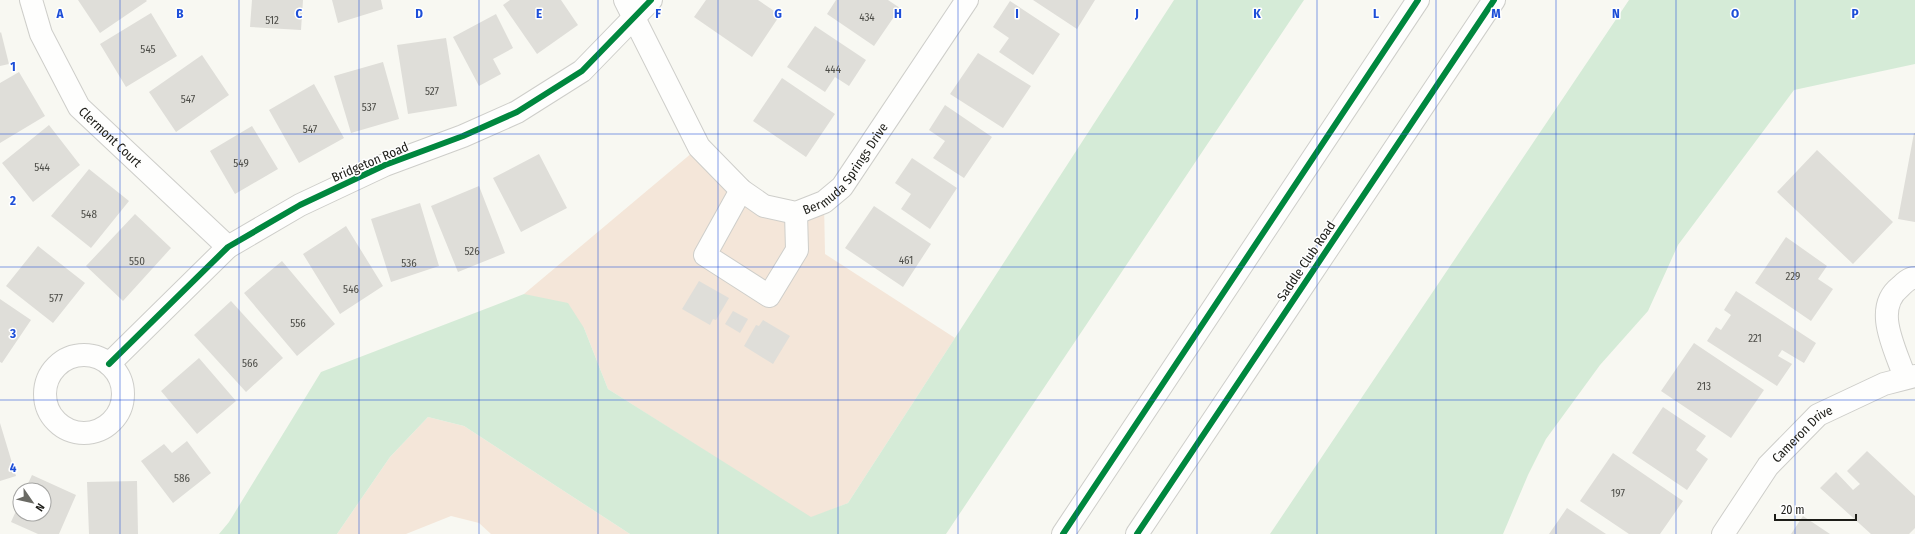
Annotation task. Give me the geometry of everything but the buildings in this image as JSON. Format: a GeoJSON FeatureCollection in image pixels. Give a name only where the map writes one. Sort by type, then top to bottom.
{"type":"FeatureCollection","features":[{"type":"Feature","properties":{"kind":"street","name":"Clermont Court"},"geometry":{"type":"LineString","coordinates":[[31,0],[41,34],[79,107],[228,247]]}},
{"type":"Feature","properties":{"kind":"street","name":"Bridgeton Road"},"geometry":{"type":"LineString","coordinates":[[109,364],[182,290],[228,247],[300,205],[385,164],[464,136],[517,112],[582,71],[629,9],[651,0]]}},
{"type":"Feature","properties":{"kind":"street","name":"Bermuda Springs Drive"},"geometry":{"type":"LineString","coordinates":[[629,9],[699,147],[741,190],[764,206],[796,213],[824,202],[842,187],[967,0]]}},
{"type":"Feature","properties":{"kind":"street"},"geometry":{"type":"LineString","coordinates":[[1063,534],[1418,0]]}},
{"type":"Feature","properties":{"kind":"street","name":"Saddle Club Road"},"geometry":{"type":"LineString","coordinates":[[1137,534],[1494,0]]}},
{"type":"Feature","properties":{"kind":"street"},"geometry":{"type":"LineString","coordinates":[[741,190],[705,255],[769,296],[797,250],[796,213]]}},
{"type":"Feature","properties":{"kind":"street"},"geometry":{"type":"LineString","coordinates":[[1910,377],[1890,334],[1886,314],[1892,293],[1911,278],[1915,278]]}},
{"type":"Feature","properties":{"kind":"street","name":"Cameron Drive"},"geometry":{"type":"LineString","coordinates":[[1722,534],[1768,466],[1818,415],[1884,384],[1910,377]]}},
{"type":"Feature","properties":{"kind":"shaded area"},"geometry":{"type":"Polygon","coordinates":[[[1174,0],[1304,0],[946,534],[630,534],[464,426],[428,417],[390,457],[337,534],[219,534],[229,522],[321,372],[524,294],[568,303],[584,328],[608,389],[811,517],[848,503],[1174,0]]]}},
{"type":"Feature","properties":{"kind":"shaded area"},"geometry":{"type":"Polygon","coordinates":[[[1629,0],[1915,0],[1915,64],[1794,90],[1678,245],[1648,311],[1600,365],[1546,439],[1528,475],[1503,534],[1270,534],[1629,0]]]}},
{"type":"Feature","properties":{"kind":"shaded area"},"geometry":{"type":"Polygon","coordinates":[[[699,147],[764,206],[824,202],[825,254],[955,338],[848,503],[811,518],[608,389],[584,328],[524,294],[699,147]]]}},
{"type":"Feature","properties":{"kind":"shaded area"},"geometry":{"type":"Polygon","coordinates":[[[428,417],[464,426],[630,534],[491,534],[479,523],[451,516],[406,534],[337,534],[390,457],[428,417]]]}},
{"type":"Feature","properties":{"kind":"cycle path"},"geometry":{"type":"LineString","coordinates":[[109,364],[228,247],[300,205],[385,165],[463,136],[517,112],[582,71],[651,0]]}},
{"type":"Feature","properties":{"kind":"cycle path"},"geometry":{"type":"LineString","coordinates":[[1063,534],[1418,0]]}},
{"type":"Feature","properties":{"kind":"cycle path"},"geometry":{"type":"LineString","coordinates":[[1137,534],[1494,0]]}}]}
